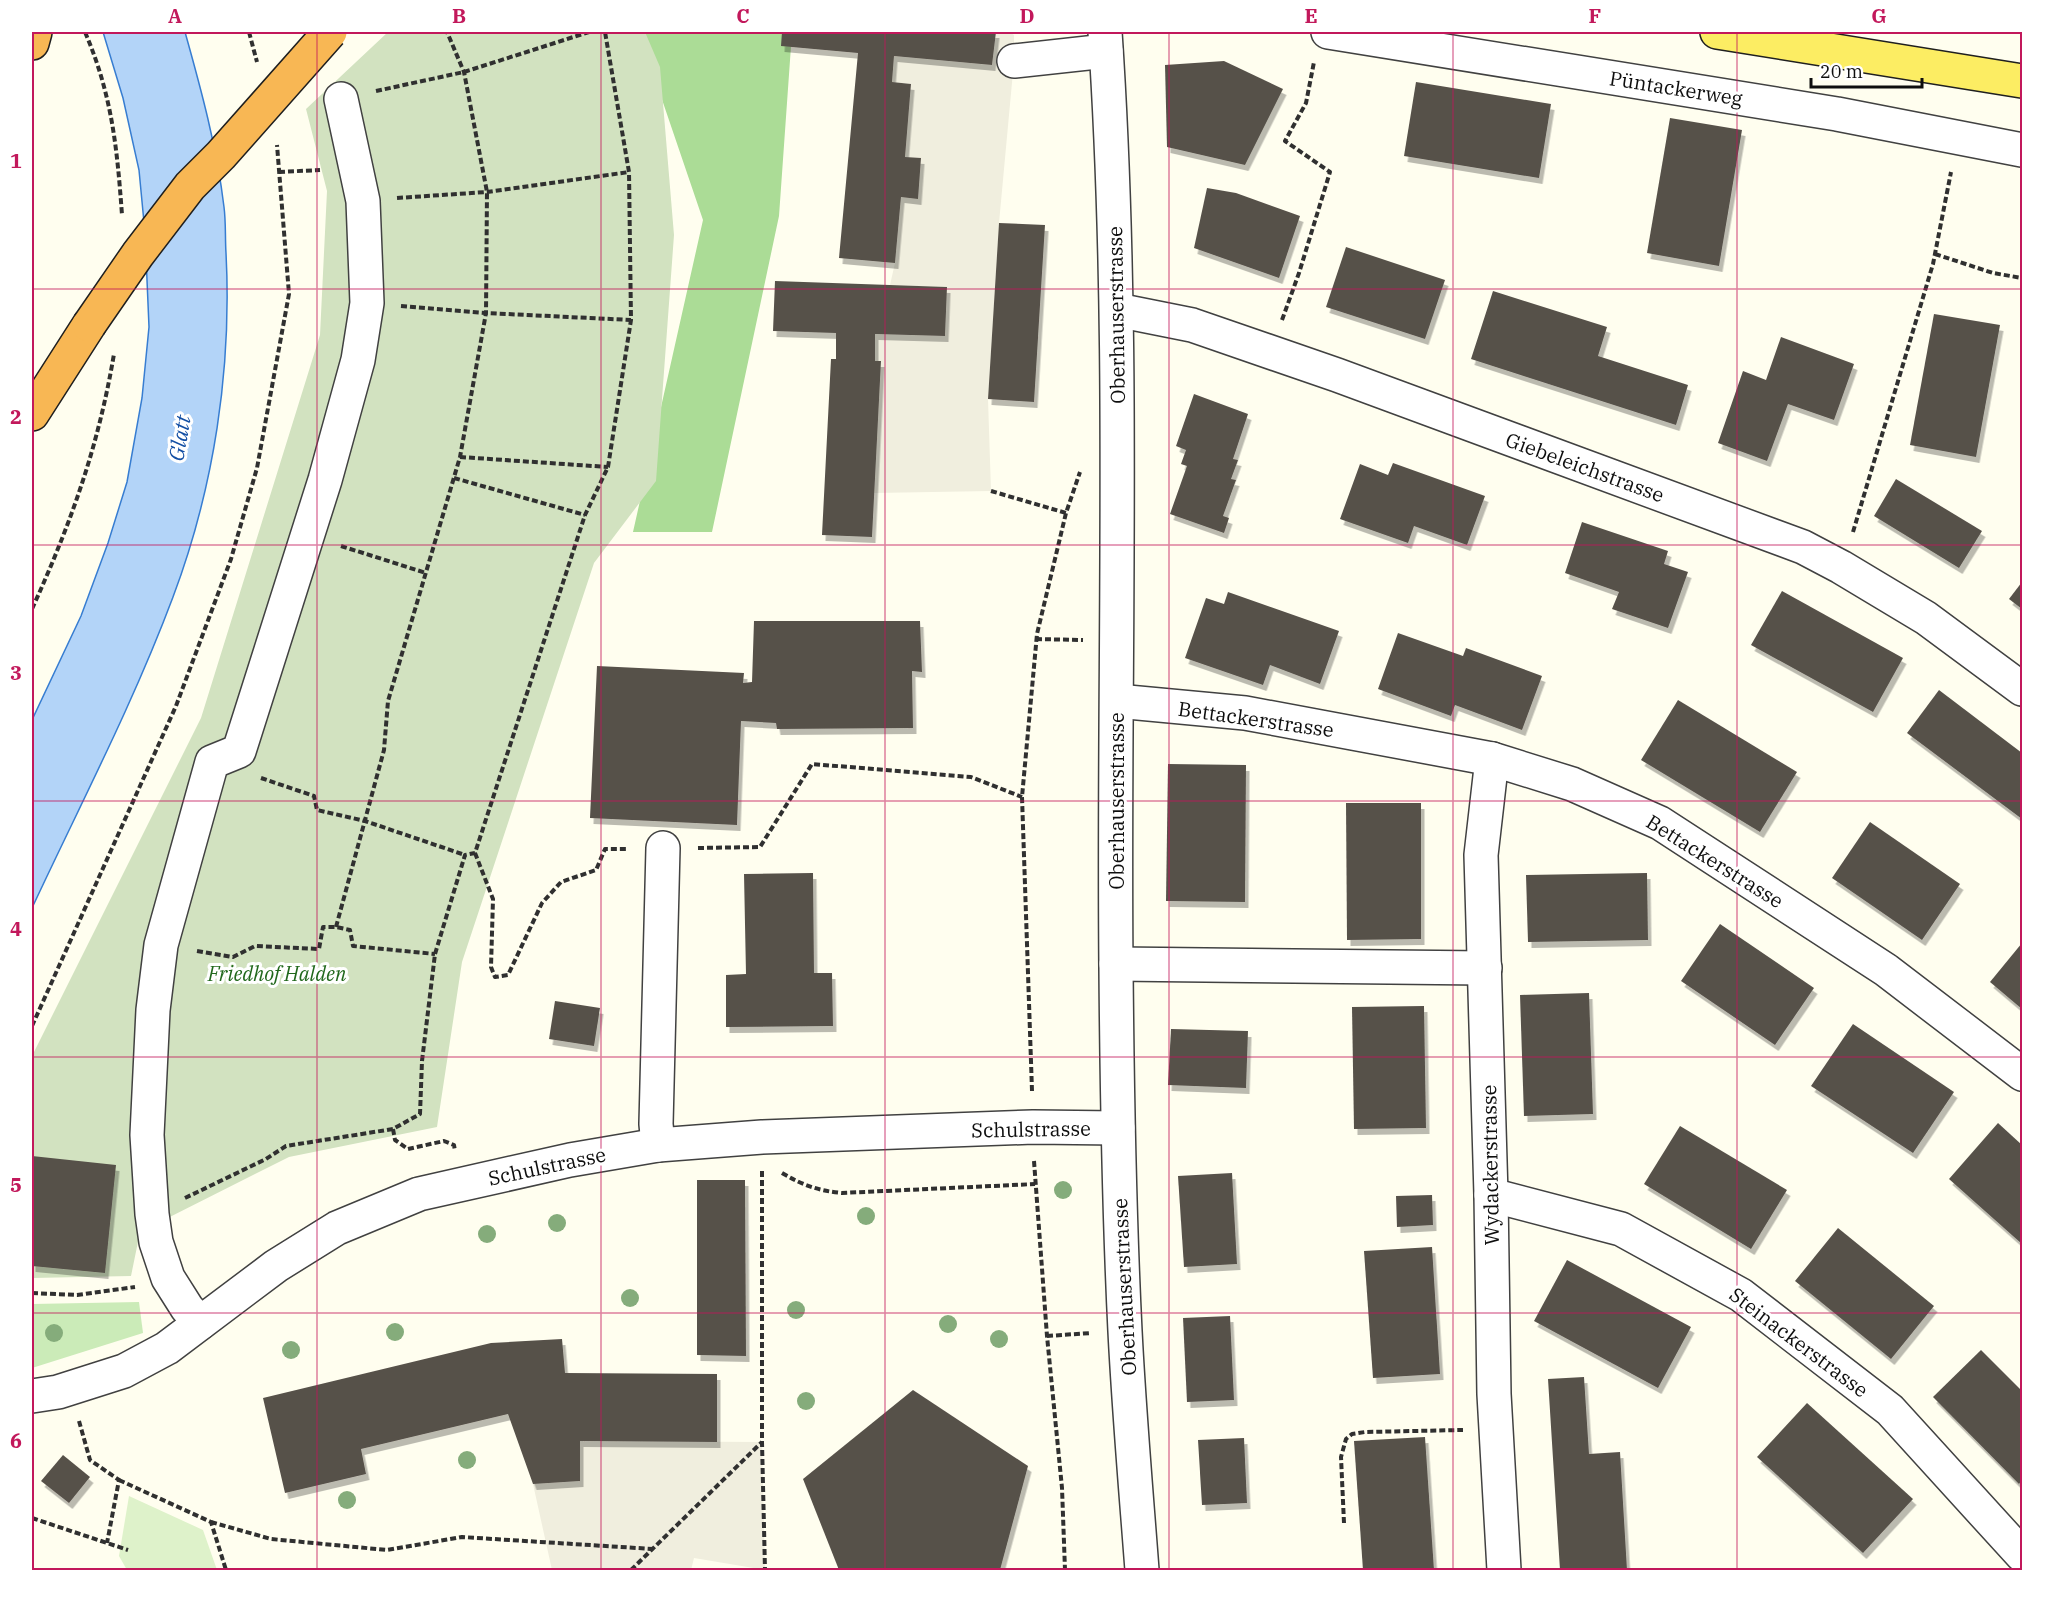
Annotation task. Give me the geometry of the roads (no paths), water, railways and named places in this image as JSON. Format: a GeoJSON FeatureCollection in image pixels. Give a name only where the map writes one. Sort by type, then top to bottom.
{"type":"FeatureCollection","features":[{"type":"Feature","properties":{"kind":"highway"},"geometry":{"type":"LineString","coordinates":[[32,44],[35,32]]}},
{"type":"Feature","properties":{"kind":"highway"},"geometry":{"type":"LineString","coordinates":[[32,414],[89,325],[189,186],[220,155],[330,32]]}},
{"type":"Feature","properties":{"kind":"main road"},"geometry":{"type":"LineString","coordinates":[[1717,32],[2022,81]]}},
{"type":"Feature","properties":{"kind":"street"},"geometry":{"type":"LineString","coordinates":[[1014,61],[1106,41]]}},
{"type":"Feature","properties":{"kind":"street","name":"Oberhauserstrasse"},"geometry":{"type":"LineString","coordinates":[[1106,41],[1114,183],[1117,309],[1118,1128],[1125,1332],[1142,1570]]}},
{"type":"Feature","properties":{"kind":"street","name":"Püntackerweg"},"geometry":{"type":"LineString","coordinates":[[1322,42],[1837,114],[2022,150]]}},
{"type":"Feature","properties":{"kind":"street"},"geometry":{"type":"LineString","coordinates":[[200,1323],[187,1308],[168,1278],[156,1242],[147,1135],[153,1010],[161,945],[212,762],[239,751],[325,480],[357,360],[367,303],[363,201],[341,99]]}},
{"type":"Feature","properties":{"kind":"street","name":"Giebeleichstrasse"},"geometry":{"type":"LineString","coordinates":[[1117,309],[1192,325],[1337,375],[1803,547],[1926,618],[2022,689]]}},
{"type":"Feature","properties":{"kind":"street","name":"Bettackerstrasse"},"geometry":{"type":"LineString","coordinates":[[1117,701],[1245,713],[1492,759],[1572,784],[1660,824],[1886,970],[2022,1074]]}},
{"type":"Feature","properties":{"kind":"street","name":"Wydackerstrasse"},"geometry":{"type":"LineString","coordinates":[[1492,759],[1481,855],[1496,1429],[1504,1570]]}},
{"type":"Feature","properties":{"kind":"street"},"geometry":{"type":"LineString","coordinates":[[658,1145],[656,1124],[663,848]]}},
{"type":"Feature","properties":{"kind":"street"},"geometry":{"type":"LineString","coordinates":[[1116,964],[1485,968]]}},
{"type":"Feature","properties":{"kind":"street","name":"Schulstrasse"},"geometry":{"type":"LineString","coordinates":[[32,1396],[70,1388],[124,1371],[167,1348],[276,1266],[337,1228],[419,1194],[570,1160],[658,1145],[762,1137],[1033,1127],[1118,1128]]}},
{"type":"Feature","properties":{"kind":"street","name":"Steinackerstrasse"},"geometry":{"type":"LineString","coordinates":[[1491,1195],[1621,1229],[1741,1295],[1890,1410],[2022,1555]]}},
{"type":"Feature","properties":{"kind":"water","name":"Glatt"},"geometry":{"type":"Polygon","coordinates":[[[103,32],[185,32],[213,141],[225,213],[227,297],[223,384],[217,428],[199,514],[173,597],[123,715],[32,908],[32,720],[81,616],[108,543],[127,482],[142,398],[149,327],[145,233],[139,170],[123,98],[103,32]]]}},
{"type":"Feature","properties":{"kind":"park label","name":"Friedhof Halden"},"geometry":{"type":"Point","coordinates":[277,973]}}]}
